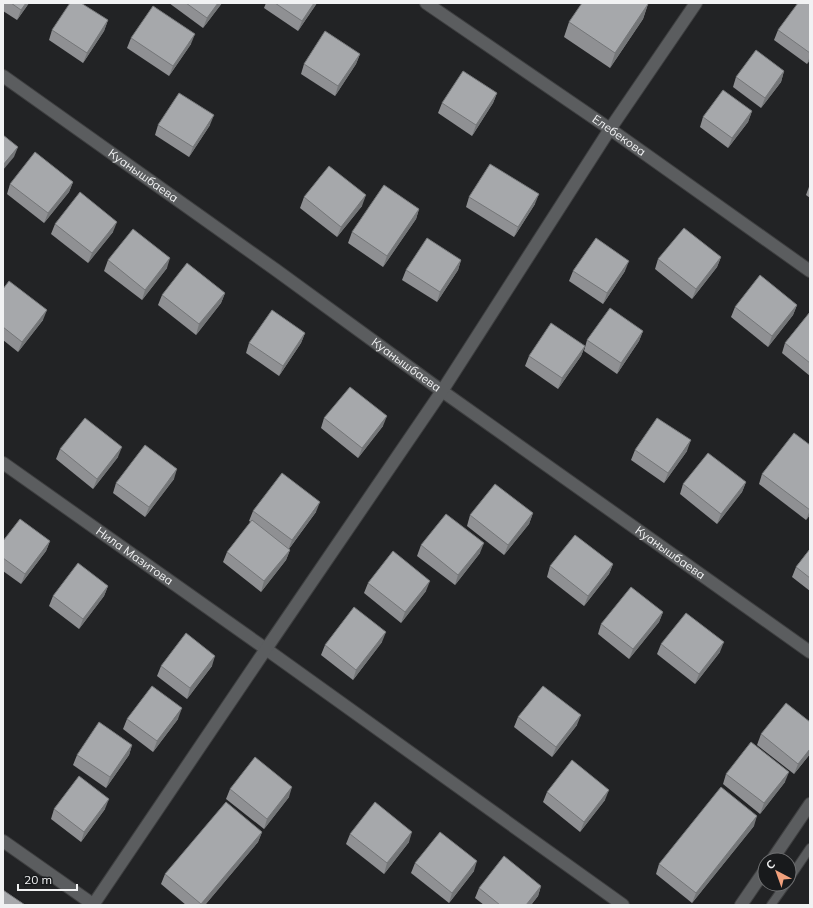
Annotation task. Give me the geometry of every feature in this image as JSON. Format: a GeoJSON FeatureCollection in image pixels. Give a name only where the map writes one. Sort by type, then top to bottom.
{"type":"FeatureCollection","features":[{"type":"Feature","properties":{"kind":"street","name":"Елебекова"},"geometry":{"type":"LineString","coordinates":[[426,3],[810,270]]}},
{"type":"Feature","properties":{"kind":"street"},"geometry":{"type":"LineString","coordinates":[[3,841],[93,905],[442,392],[610,130],[696,3]]}},
{"type":"Feature","properties":{"kind":"street","name":"Куанышбаева"},"geometry":{"type":"LineString","coordinates":[[3,76],[276,270],[442,392],[810,652]]}},
{"type":"Feature","properties":{"kind":"street","name":"Нила Мазитова"},"geometry":{"type":"LineString","coordinates":[[3,463],[266,649],[623,905]]}},
{"type":"Feature","properties":{"kind":"street"},"geometry":{"type":"LineString","coordinates":[[777,852],[810,804]]}},
{"type":"Feature","properties":{"kind":"street"},"geometry":{"type":"LineString","coordinates":[[741,905],[757,882]]}},
{"type":"Feature","properties":{"kind":"lane"},"geometry":{"type":"LineString","coordinates":[[797,867],[810,848]]}},
{"type":"Feature","properties":{"kind":"lane"},"geometry":{"type":"LineString","coordinates":[[771,905],[780,892]]}},
{"type":"Feature","properties":{"kind":"building"},"geometry":{"type":"Polygon","coordinates":[[[11,3],[26,3],[21,10],[11,3]]]}},
{"type":"Feature","properties":{"kind":"building"},"geometry":{"type":"Polygon","coordinates":[[[70,3],[81,3],[108,20],[87,53],[52,30],[70,3]]]}},
{"type":"Feature","properties":{"kind":"building"},"geometry":{"type":"Polygon","coordinates":[[[186,3],[218,3],[207,18],[186,3]]]}},
{"type":"Feature","properties":{"kind":"building"},"geometry":{"type":"Polygon","coordinates":[[[275,3],[314,3],[302,21],[275,3]]]}},
{"type":"Feature","properties":{"kind":"building"},"geometry":{"type":"Polygon","coordinates":[[[582,3],[648,4],[615,53],[569,22],[582,3]]]}},
{"type":"Feature","properties":{"kind":"building"},"geometry":{"type":"Polygon","coordinates":[[[798,3],[810,4],[810,53],[778,30],[798,3]]]}},
{"type":"Feature","properties":{"kind":"building"},"geometry":{"type":"Polygon","coordinates":[[[153,6],[195,34],[173,66],[131,38],[153,6]]]}},
{"type":"Feature","properties":{"kind":"building"},"geometry":{"type":"Polygon","coordinates":[[[325,31],[360,54],[338,86],[304,64],[325,31]]]}},
{"type":"Feature","properties":{"kind":"building"},"geometry":{"type":"Polygon","coordinates":[[[756,50],[784,71],[765,98],[736,77],[756,50]]]}},
{"type":"Feature","properties":{"kind":"building"},"geometry":{"type":"Polygon","coordinates":[[[463,71],[497,93],[476,125],[442,103],[463,71]]]}},
{"type":"Feature","properties":{"kind":"building"},"geometry":{"type":"Polygon","coordinates":[[[723,90],[752,111],[732,138],[703,117],[723,90]]]}},
{"type":"Feature","properties":{"kind":"building"},"geometry":{"type":"Polygon","coordinates":[[[179,93],[214,115],[193,147],[158,125],[179,93]]]}},
{"type":"Feature","properties":{"kind":"building"},"geometry":{"type":"Polygon","coordinates":[[[3,135],[18,147],[3,165],[3,135]]]}},
{"type":"Feature","properties":{"kind":"building"},"geometry":{"type":"Polygon","coordinates":[[[35,152],[73,182],[48,213],[10,184],[35,152]]]}},
{"type":"Feature","properties":{"kind":"building"},"geometry":{"type":"Polygon","coordinates":[[[490,164],[539,194],[518,227],[469,197],[490,164]]]}},
{"type":"Feature","properties":{"kind":"building"},"geometry":{"type":"Polygon","coordinates":[[[329,166],[366,195],[341,227],[304,197],[329,166]]]}},
{"type":"Feature","properties":{"kind":"building"},"geometry":{"type":"Polygon","coordinates":[[[384,185],[419,209],[387,256],[352,232],[384,185]]]}},
{"type":"Feature","properties":{"kind":"building"},"geometry":{"type":"Polygon","coordinates":[[[80,192],[117,222],[92,253],[55,224],[80,192]]]}},
{"type":"Feature","properties":{"kind":"building"},"geometry":{"type":"Polygon","coordinates":[[[684,228],[721,257],[696,289],[658,259],[684,228]]]}},
{"type":"Feature","properties":{"kind":"building"},"geometry":{"type":"Polygon","coordinates":[[[133,229],[170,258],[145,290],[108,260],[133,229]]]}},
{"type":"Feature","properties":{"kind":"building"},"geometry":{"type":"Polygon","coordinates":[[[427,238],[461,260],[440,292],[406,270],[427,238]]]}},
{"type":"Feature","properties":{"kind":"building"},"geometry":{"type":"Polygon","coordinates":[[[596,238],[629,261],[607,293],[573,271],[596,238]]]}},
{"type":"Feature","properties":{"kind":"building"},"geometry":{"type":"Polygon","coordinates":[[[187,263],[225,293],[199,324],[162,295],[187,263]]]}},
{"type":"Feature","properties":{"kind":"building"},"geometry":{"type":"Polygon","coordinates":[[[760,275],[797,305],[772,336],[735,307],[760,275]]]}},
{"type":"Feature","properties":{"kind":"building"},"geometry":{"type":"Polygon","coordinates":[[[9,281],[47,310],[22,342],[3,327],[3,289],[9,281]]]}},
{"type":"Feature","properties":{"kind":"building"},"geometry":{"type":"Polygon","coordinates":[[[610,308],[643,331],[621,363],[587,340],[610,308]]]}},
{"type":"Feature","properties":{"kind":"building"},"geometry":{"type":"Polygon","coordinates":[[[272,310],[305,333],[283,366],[249,343],[272,310]]]}},
{"type":"Feature","properties":{"kind":"building"},"geometry":{"type":"Polygon","coordinates":[[[810,312],[810,363],[785,343],[810,312]]]}},
{"type":"Feature","properties":{"kind":"building"},"geometry":{"type":"Polygon","coordinates":[[[551,323],[585,346],[562,378],[529,356],[551,323]]]}},
{"type":"Feature","properties":{"kind":"building"},"geometry":{"type":"Polygon","coordinates":[[[350,387],[387,416],[362,448],[324,418],[350,387]]]}},
{"type":"Feature","properties":{"kind":"building"},"geometry":{"type":"Polygon","coordinates":[[[85,418],[122,447],[97,479],[60,449],[85,418]]]}},
{"type":"Feature","properties":{"kind":"building"},"geometry":{"type":"Polygon","coordinates":[[[657,418],[691,440],[668,473],[635,450],[657,418]]]}},
{"type":"Feature","properties":{"kind":"building"},"geometry":{"type":"Polygon","coordinates":[[[794,433],[810,445],[810,510],[762,474],[794,433]]]}},
{"type":"Feature","properties":{"kind":"building"},"geometry":{"type":"Polygon","coordinates":[[[145,445],[177,469],[149,507],[116,483],[145,445]]]}},
{"type":"Feature","properties":{"kind":"building"},"geometry":{"type":"Polygon","coordinates":[[[708,453],[746,482],[721,514],[683,484],[708,453]]]}},
{"type":"Feature","properties":{"kind":"building"},"geometry":{"type":"Polygon","coordinates":[[[282,473],[320,502],[292,540],[253,511],[282,473]]]}},
{"type":"Feature","properties":{"kind":"building"},"geometry":{"type":"Polygon","coordinates":[[[495,484],[533,513],[508,545],[470,515],[495,484]]]}},
{"type":"Feature","properties":{"kind":"building"},"geometry":{"type":"Polygon","coordinates":[[[446,514],[484,543],[458,575],[421,545],[446,514]]]}},
{"type":"Feature","properties":{"kind":"building"},"geometry":{"type":"Polygon","coordinates":[[[20,519],[50,541],[25,574],[3,558],[3,541],[20,519]]]}},
{"type":"Feature","properties":{"kind":"building"},"geometry":{"type":"Polygon","coordinates":[[[252,520],[290,550],[264,581],[227,552],[252,520]]]}},
{"type":"Feature","properties":{"kind":"building"},"geometry":{"type":"Polygon","coordinates":[[[575,535],[613,564],[588,596],[550,566],[575,535]]]}},
{"type":"Feature","properties":{"kind":"building"},"geometry":{"type":"Polygon","coordinates":[[[810,549],[810,578],[796,567],[810,549]]]}},
{"type":"Feature","properties":{"kind":"building"},"geometry":{"type":"Polygon","coordinates":[[[393,551],[430,581],[405,612],[368,583],[393,551]]]}},
{"type":"Feature","properties":{"kind":"building"},"geometry":{"type":"Polygon","coordinates":[[[78,563],[108,586],[83,619],[53,596],[78,563]]]}},
{"type":"Feature","properties":{"kind":"building"},"geometry":{"type":"Polygon","coordinates":[[[631,587],[663,612],[633,649],[601,624],[631,587]]]}},
{"type":"Feature","properties":{"kind":"building"},"geometry":{"type":"Polygon","coordinates":[[[354,607],[386,632],[356,670],[325,645],[354,607]]]}},
{"type":"Feature","properties":{"kind":"building"},"geometry":{"type":"Polygon","coordinates":[[[686,613],[724,642],[699,674],[661,644],[686,613]]]}},
{"type":"Feature","properties":{"kind":"building"},"geometry":{"type":"Polygon","coordinates":[[[186,633],[215,656],[190,688],[161,666],[186,633]]]}},
{"type":"Feature","properties":{"kind":"building"},"geometry":{"type":"Polygon","coordinates":[[[152,686],[182,708],[157,741],[127,719],[152,686]]]}},
{"type":"Feature","properties":{"kind":"building"},"geometry":{"type":"Polygon","coordinates":[[[543,686],[581,715],[556,747],[518,717],[543,686]]]}},
{"type":"Feature","properties":{"kind":"building"},"geometry":{"type":"Polygon","coordinates":[[[786,703],[810,722],[810,749],[798,764],[761,734],[786,703]]]}},
{"type":"Feature","properties":{"kind":"building"},"geometry":{"type":"Polygon","coordinates":[[[99,722],[132,745],[110,777],[77,755],[99,722]]]}},
{"type":"Feature","properties":{"kind":"building"},"geometry":{"type":"Polygon","coordinates":[[[751,742],[789,772],[764,803],[726,774],[751,742]]]}},
{"type":"Feature","properties":{"kind":"building"},"geometry":{"type":"Polygon","coordinates":[[[255,757],[292,787],[267,819],[230,789],[255,757]]]}},
{"type":"Feature","properties":{"kind":"building"},"geometry":{"type":"Polygon","coordinates":[[[572,760],[609,790],[584,822],[547,792],[572,760]]]}},
{"type":"Feature","properties":{"kind":"building"},"geometry":{"type":"Polygon","coordinates":[[[79,776],[109,799],[84,832],[54,809],[79,776]]]}},
{"type":"Feature","properties":{"kind":"building"},"geometry":{"type":"Polygon","coordinates":[[[721,787],[757,816],[696,893],[659,864],[721,787]]]}},
{"type":"Feature","properties":{"kind":"building"},"geometry":{"type":"Polygon","coordinates":[[[226,802],[262,832],[201,904],[165,874],[226,802]]]}},
{"type":"Feature","properties":{"kind":"building"},"geometry":{"type":"Polygon","coordinates":[[[375,802],[412,832],[387,863],[350,834],[375,802]]]}},
{"type":"Feature","properties":{"kind":"building"},"geometry":{"type":"Polygon","coordinates":[[[440,832],[477,861],[452,893],[415,863],[440,832]]]}},
{"type":"Feature","properties":{"kind":"building"},"geometry":{"type":"Polygon","coordinates":[[[504,856],[541,886],[526,905],[500,905],[479,888],[504,856]]]}},
{"type":"Feature","properties":{"kind":"building"},"geometry":{"type":"Polygon","coordinates":[[[3,890],[25,905],[3,905],[3,890]]]}}]}
